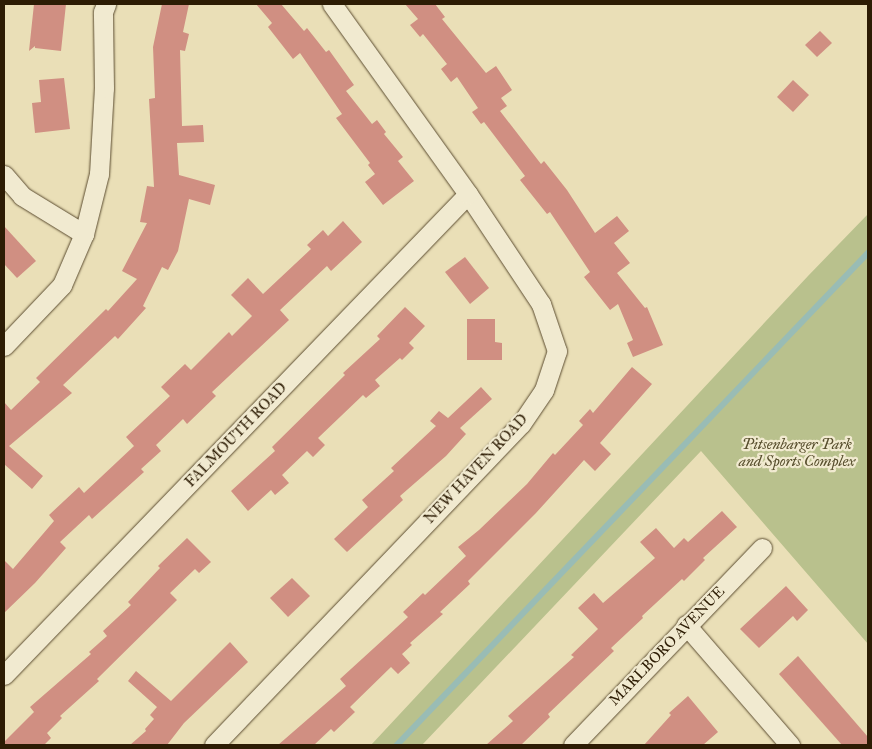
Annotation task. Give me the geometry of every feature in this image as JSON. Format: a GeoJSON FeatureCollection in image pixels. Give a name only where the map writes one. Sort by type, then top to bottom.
{"type":"FeatureCollection","features":[{"type":"Feature","properties":{"kind":"street"},"geometry":{"type":"LineString","coordinates":[[4,346],[62,285],[84,234],[99,174],[104,88],[103,12],[106,4]]}},
{"type":"Feature","properties":{"kind":"street","name":"NEW HAVEN ROAD"},"geometry":{"type":"LineString","coordinates":[[214,745],[521,424],[544,390],[557,351],[541,304],[468,194],[332,4]]}},
{"type":"Feature","properties":{"kind":"street"},"geometry":{"type":"LineString","coordinates":[[4,175],[22,196],[84,234]]}},
{"type":"Feature","properties":{"kind":"street","name":"FALMOUTH ROAD"},"geometry":{"type":"LineString","coordinates":[[4,675],[468,194]]}},
{"type":"Feature","properties":{"kind":"street","name":"MARLBORO AVENUE"},"geometry":{"type":"LineString","coordinates":[[573,745],[686,625],[762,548]]}},
{"type":"Feature","properties":{"kind":"street"},"geometry":{"type":"LineString","coordinates":[[686,625],[790,745]]}},
{"type":"Feature","properties":{"kind":"green space","name":"Pitsenbarger Park and Sports Complex"},"geometry":{"type":"Polygon","coordinates":[[[868,214],[868,644],[701,451],[422,745],[371,745],[808,276],[868,214]]]}},
{"type":"Feature","properties":{"kind":"building"},"geometry":{"type":"Polygon","coordinates":[[[34,4],[66,4],[61,51],[35,48],[35,46],[29,51],[34,4]]]}},
{"type":"Feature","properties":{"kind":"building"},"geometry":{"type":"Polygon","coordinates":[[[162,4],[189,4],[183,32],[189,34],[185,51],[180,50],[182,126],[203,125],[204,142],[177,143],[179,175],[215,185],[210,205],[189,199],[178,251],[168,270],[162,267],[143,306],[146,308],[118,339],[115,336],[63,385],[72,393],[9,446],[43,476],[32,489],[4,464],[4,402],[11,410],[40,382],[36,378],[106,309],[108,311],[137,279],[122,271],[147,223],[140,222],[147,186],[154,187],[149,99],[155,98],[153,47],[162,4]]]}},
{"type":"Feature","properties":{"kind":"building"},"geometry":{"type":"Polygon","coordinates":[[[256,4],[281,4],[304,31],[307,28],[326,52],[329,50],[354,85],[346,91],[372,124],[377,120],[386,132],[384,134],[403,157],[398,161],[414,181],[383,205],[365,182],[375,174],[368,165],[370,163],[336,118],[342,114],[300,53],[293,59],[268,27],[272,23],[256,4]]]}},
{"type":"Feature","properties":{"kind":"building"},"geometry":{"type":"Polygon","coordinates":[[[405,4],[435,4],[445,17],[442,19],[486,73],[496,66],[512,90],[501,98],[507,106],[500,111],[541,164],[544,161],[567,190],[595,233],[617,216],[629,231],[614,243],[630,263],[617,273],[645,308],[647,307],[663,345],[633,357],[627,343],[633,340],[618,304],[610,310],[584,277],[590,272],[550,212],[547,214],[520,180],[525,176],[484,122],[481,124],[472,112],[478,108],[457,77],[451,82],[441,69],[447,64],[423,34],[420,37],[410,25],[418,19],[405,4]]]}},
{"type":"Feature","properties":{"kind":"building"},"geometry":{"type":"Polygon","coordinates":[[[820,31],[832,43],[817,57],[805,45],[820,31]]]}},
{"type":"Feature","properties":{"kind":"building"},"geometry":{"type":"Polygon","coordinates":[[[64,78],[70,129],[35,133],[32,103],[41,102],[39,80],[64,78]]]}},
{"type":"Feature","properties":{"kind":"building"},"geometry":{"type":"Polygon","coordinates":[[[793,80],[809,95],[793,112],[777,97],[793,80]]]}},
{"type":"Feature","properties":{"kind":"building"},"geometry":{"type":"Polygon","coordinates":[[[343,221],[362,242],[331,271],[327,266],[280,310],[289,320],[212,392],[216,396],[187,424],[183,419],[156,445],[161,451],[141,469],[144,472],[92,519],[89,515],[60,542],[66,548],[35,583],[4,613],[4,560],[13,569],[54,521],[49,515],[79,487],[84,493],[134,446],[126,437],[170,396],[161,387],[185,364],[191,370],[229,332],[232,336],[252,316],[231,295],[248,278],[263,294],[311,249],[307,245],[323,230],[328,236],[343,221]]]}},
{"type":"Feature","properties":{"kind":"building"},"geometry":{"type":"Polygon","coordinates":[[[4,226],[36,261],[17,278],[4,264],[4,226]]]}},
{"type":"Feature","properties":{"kind":"building"},"geometry":{"type":"Polygon","coordinates":[[[465,257],[489,288],[470,304],[445,272],[465,257]]]}},
{"type":"Feature","properties":{"kind":"building"},"geometry":{"type":"Polygon","coordinates":[[[405,307],[425,326],[409,343],[414,348],[402,360],[400,358],[375,380],[380,386],[366,398],[363,395],[318,438],[325,445],[313,457],[307,451],[282,475],[289,483],[275,495],[271,490],[248,511],[231,491],[275,451],[272,447],[345,375],[343,373],[380,339],[377,336],[405,307]]]}},
{"type":"Feature","properties":{"kind":"building"},"geometry":{"type":"Polygon","coordinates":[[[467,319],[495,319],[495,342],[502,343],[502,360],[467,360],[467,319]]]}},
{"type":"Feature","properties":{"kind":"building"},"geometry":{"type":"Polygon","coordinates":[[[632,367],[652,384],[600,443],[611,454],[595,471],[584,460],[536,513],[468,581],[470,584],[440,612],[443,614],[410,643],[412,645],[402,654],[410,663],[398,674],[391,667],[350,707],[355,712],[334,732],[331,729],[314,745],[278,745],[346,686],[340,679],[408,617],[403,612],[423,593],[425,595],[466,556],[458,547],[479,530],[527,484],[553,453],[555,455],[583,425],[579,421],[590,409],[593,413],[632,367]]]}},
{"type":"Feature","properties":{"kind":"building"},"geometry":{"type":"Polygon","coordinates":[[[481,387],[492,399],[460,428],[466,434],[446,456],[400,496],[403,500],[347,552],[334,539],[368,507],[362,500],[394,471],[391,468],[436,426],[430,421],[439,411],[448,418],[481,387]]]}},
{"type":"Feature","properties":{"kind":"building"},"geometry":{"type":"Polygon","coordinates":[[[722,511],[737,527],[703,558],[705,560],[684,581],[682,579],[642,616],[643,618],[611,648],[614,651],[548,714],[550,717],[521,745],[486,745],[513,721],[508,716],[574,657],[571,655],[598,629],[578,608],[594,593],[603,603],[655,558],[640,542],[656,528],[674,548],[684,538],[688,542],[722,511]]]}},
{"type":"Feature","properties":{"kind":"building"},"geometry":{"type":"Polygon","coordinates":[[[187,538],[211,562],[199,573],[195,569],[170,593],[177,600],[97,679],[99,681],[60,716],[62,718],[47,733],[51,738],[44,745],[4,745],[4,742],[34,712],[30,707],[91,654],[89,652],[107,636],[103,631],[131,605],[128,602],[160,568],[158,566],[187,538]]]}},
{"type":"Feature","properties":{"kind":"building"},"geometry":{"type":"Polygon","coordinates":[[[292,578],[310,596],[288,617],[270,598],[292,578]]]}},
{"type":"Feature","properties":{"kind":"building"},"geometry":{"type":"Polygon","coordinates":[[[786,586],[808,610],[797,621],[793,616],[759,648],[740,629],[786,586]]]}},
{"type":"Feature","properties":{"kind":"building"},"geometry":{"type":"Polygon","coordinates":[[[230,642],[248,662],[184,723],[167,745],[130,745],[146,731],[145,729],[154,719],[150,715],[157,707],[128,681],[136,671],[171,701],[230,642]]]}},
{"type":"Feature","properties":{"kind":"building"},"geometry":{"type":"Polygon","coordinates":[[[798,656],[868,737],[868,745],[842,745],[779,674],[798,656]]]}},
{"type":"Feature","properties":{"kind":"building"},"geometry":{"type":"Polygon","coordinates":[[[688,696],[718,732],[703,745],[644,745],[671,715],[669,713],[688,696]]]}},
{"type":"Feature","properties":{"kind":"waterway"},"geometry":{"type":"LineString","coordinates":[[397,745],[868,253]]}}]}
